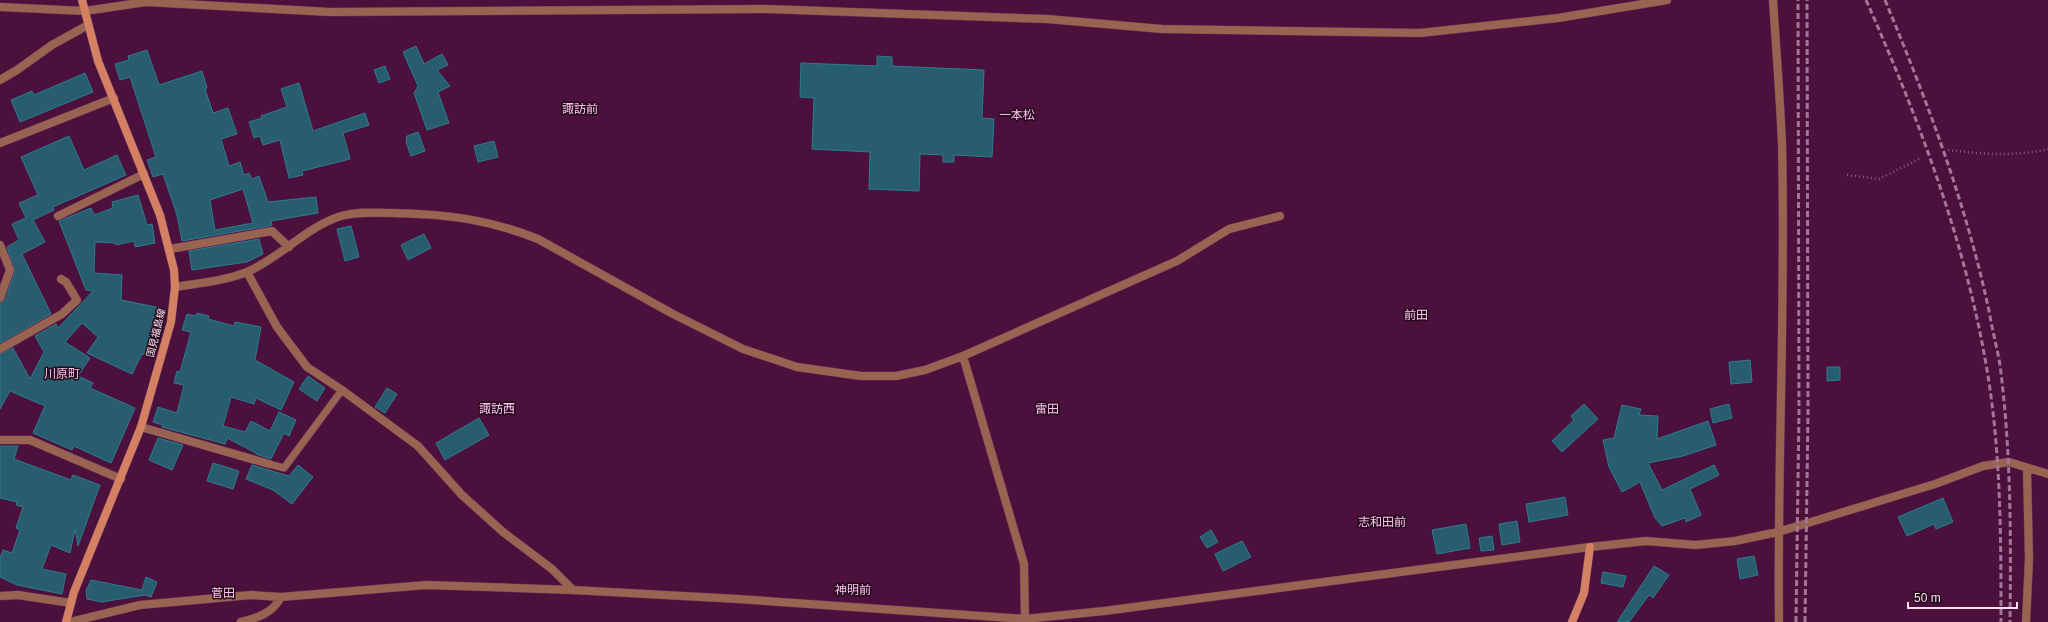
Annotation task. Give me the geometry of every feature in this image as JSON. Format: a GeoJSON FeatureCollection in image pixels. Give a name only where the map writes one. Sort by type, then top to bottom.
{"type":"FeatureCollection","features":[{"type":"Feature","properties":{"kind":"main road","name":"国見福島線"},"geometry":{"type":"LineString","coordinates":[[66,622],[71,603],[141,426],[171,322],[176,287],[170,249],[160,215],[98,61],[82,0]]}},
{"type":"Feature","properties":{"kind":"main road"},"geometry":{"type":"LineString","coordinates":[[1572,622],[1584,593],[1590,547]]}},
{"type":"Feature","properties":{"kind":"street"},"geometry":{"type":"LineString","coordinates":[[0,7],[85,11],[146,2],[330,12],[767,9],[1047,19],[1162,29],[1420,33],[1558,18],[1667,0]]}},
{"type":"Feature","properties":{"kind":"street"},"geometry":{"type":"LineString","coordinates":[[1773,0],[1782,151],[1782,329],[1778,532],[1779,622]]}},
{"type":"Feature","properties":{"kind":"street"},"geometry":{"type":"LineString","coordinates":[[0,80],[52,45],[88,25]]}},
{"type":"Feature","properties":{"kind":"street"},"geometry":{"type":"LineString","coordinates":[[0,143],[114,98]]}},
{"type":"Feature","properties":{"kind":"street"},"geometry":{"type":"LineString","coordinates":[[58,216],[144,174]]}},
{"type":"Feature","properties":{"kind":"street"},"geometry":{"type":"LineString","coordinates":[[176,287],[219,280],[247,272],[289,247],[324,223],[340,216],[357,212],[427,214],[481,220],[510,228],[538,239],[705,331],[743,349],[778,362],[797,366],[843,374],[896,376],[925,370],[963,356],[1176,261],[1229,229],[1280,216]]}},
{"type":"Feature","properties":{"kind":"street"},"geometry":{"type":"LineString","coordinates":[[170,249],[272,231],[289,247]]}},
{"type":"Feature","properties":{"kind":"street"},"geometry":{"type":"LineString","coordinates":[[0,245],[10,270],[0,298]]}},
{"type":"Feature","properties":{"kind":"street"},"geometry":{"type":"LineString","coordinates":[[247,272],[277,327],[307,367],[342,390],[418,446],[462,495],[503,532],[552,569],[573,590]]}},
{"type":"Feature","properties":{"kind":"street"},"geometry":{"type":"LineString","coordinates":[[0,348],[62,314],[77,300],[66,282],[61,279]]}},
{"type":"Feature","properties":{"kind":"street"},"geometry":{"type":"LineString","coordinates":[[963,356],[1024,564],[1026,620]]}},
{"type":"Feature","properties":{"kind":"street"},"geometry":{"type":"LineString","coordinates":[[141,426],[269,464]]}},
{"type":"Feature","properties":{"kind":"street"},"geometry":{"type":"LineString","coordinates":[[0,440],[30,440],[121,479]]}},
{"type":"Feature","properties":{"kind":"street"},"geometry":{"type":"LineString","coordinates":[[70,622],[140,605],[250,595],[281,597],[426,585],[573,590],[730,598],[1026,620],[1590,547],[1646,541],[1696,545],[1735,541],[1778,532],[1935,484],[1983,466],[2009,462],[2048,474]]}},
{"type":"Feature","properties":{"kind":"street"},"geometry":{"type":"LineString","coordinates":[[2026,622],[2029,559],[2028,469]]}},
{"type":"Feature","properties":{"kind":"street"},"geometry":{"type":"LineString","coordinates":[[0,596],[18,596],[71,603]]}},
{"type":"Feature","properties":{"kind":"street"},"geometry":{"type":"LineString","coordinates":[[241,622],[256,618],[270,611],[275,607],[281,597]]}},
{"type":"Feature","properties":{"kind":"lane"},"geometry":{"type":"LineString","coordinates":[[269,464],[284,468],[342,390]]}},
{"type":"Feature","properties":{"kind":"path"},"geometry":{"type":"LineString","coordinates":[[1948,150],[1998,155],[2031,153],[2048,149]]}},
{"type":"Feature","properties":{"kind":"path"},"geometry":{"type":"LineString","coordinates":[[1847,175],[1879,179],[1921,158]]}},
{"type":"Feature","properties":{"kind":"building"},"geometry":{"type":"Polygon","coordinates":[[[416,46],[424,64],[442,54],[448,65],[437,70],[450,86],[438,92],[449,123],[427,130],[414,93],[418,86],[403,52],[416,46]]]}},
{"type":"Feature","properties":{"kind":"building"},"geometry":{"type":"Polygon","coordinates":[[[147,50],[159,85],[202,71],[207,88],[205,89],[213,113],[228,108],[237,134],[221,139],[229,166],[240,162],[244,175],[249,173],[252,179],[259,176],[268,202],[316,197],[318,213],[271,221],[272,225],[269,226],[182,241],[177,215],[163,174],[153,177],[147,160],[156,157],[130,77],[120,80],[115,64],[129,60],[128,56],[147,50]],[[243,189],[210,200],[215,230],[253,223],[243,189]]]}},
{"type":"Feature","properties":{"kind":"building"},"geometry":{"type":"Polygon","coordinates":[[[877,56],[892,57],[892,66],[984,70],[982,118],[994,119],[992,157],[954,155],[954,162],[943,162],[943,155],[920,154],[919,191],[869,189],[870,152],[812,149],[814,98],[800,97],[801,63],[877,66],[877,56]]]}},
{"type":"Feature","properties":{"kind":"building"},"geometry":{"type":"Polygon","coordinates":[[[385,66],[390,79],[379,83],[374,70],[385,66]]]}},
{"type":"Feature","properties":{"kind":"building"},"geometry":{"type":"Polygon","coordinates":[[[85,73],[93,92],[20,122],[11,100],[32,91],[34,95],[85,73]]]}},
{"type":"Feature","properties":{"kind":"building"},"geometry":{"type":"Polygon","coordinates":[[[299,83],[313,131],[365,113],[369,125],[343,133],[350,159],[302,171],[303,175],[289,178],[280,140],[263,145],[260,136],[254,138],[249,122],[287,107],[281,89],[299,83]]]}},
{"type":"Feature","properties":{"kind":"building"},"geometry":{"type":"Polygon","coordinates":[[[418,132],[425,151],[411,156],[406,142],[407,136],[418,132]]]}},
{"type":"Feature","properties":{"kind":"building"},"geometry":{"type":"Polygon","coordinates":[[[69,136],[84,170],[117,155],[126,175],[53,207],[54,210],[33,220],[45,242],[22,254],[51,314],[0,343],[0,303],[5,300],[15,271],[7,247],[19,240],[12,224],[26,218],[19,203],[38,195],[21,157],[69,136]]]}},
{"type":"Feature","properties":{"kind":"building"},"geometry":{"type":"Polygon","coordinates":[[[494,141],[498,157],[478,162],[474,146],[494,141]]]}},
{"type":"Feature","properties":{"kind":"building"},"geometry":{"type":"Polygon","coordinates":[[[138,195],[147,225],[152,224],[155,243],[135,247],[134,241],[116,245],[115,243],[95,242],[94,273],[122,275],[121,300],[161,308],[150,355],[142,354],[132,374],[87,353],[98,337],[82,323],[65,342],[90,358],[78,376],[93,383],[90,388],[135,408],[111,463],[74,446],[72,450],[33,433],[45,406],[10,391],[0,409],[0,354],[13,348],[30,379],[44,352],[35,336],[56,324],[58,328],[93,291],[86,290],[59,221],[91,208],[94,215],[113,208],[112,202],[138,195]]]}},
{"type":"Feature","properties":{"kind":"building"},"geometry":{"type":"Polygon","coordinates":[[[351,226],[359,257],[345,261],[337,229],[351,226]]]}},
{"type":"Feature","properties":{"kind":"building"},"geometry":{"type":"Polygon","coordinates":[[[424,234],[431,248],[408,260],[401,245],[424,234]]]}},
{"type":"Feature","properties":{"kind":"building"},"geometry":{"type":"Polygon","coordinates":[[[259,239],[263,254],[247,262],[192,270],[189,251],[259,239]]]}},
{"type":"Feature","properties":{"kind":"building"},"geometry":{"type":"Polygon","coordinates":[[[197,313],[209,316],[208,319],[234,326],[235,322],[261,327],[255,360],[294,382],[281,410],[256,398],[254,404],[231,397],[223,426],[245,432],[251,421],[270,431],[279,412],[296,420],[289,436],[284,433],[271,459],[256,454],[227,438],[225,444],[162,427],[163,425],[153,422],[158,407],[177,413],[184,385],[174,383],[177,371],[180,372],[191,332],[182,330],[187,314],[196,316],[197,313]]]}},
{"type":"Feature","properties":{"kind":"building"},"geometry":{"type":"Polygon","coordinates":[[[1750,360],[1752,382],[1731,384],[1729,362],[1750,360]]]}},
{"type":"Feature","properties":{"kind":"building"},"geometry":{"type":"Polygon","coordinates":[[[1827,367],[1840,367],[1840,380],[1827,381],[1827,367]]]}},
{"type":"Feature","properties":{"kind":"building"},"geometry":{"type":"Polygon","coordinates":[[[308,376],[325,388],[317,401],[299,389],[308,376]]]}},
{"type":"Feature","properties":{"kind":"building"},"geometry":{"type":"Polygon","coordinates":[[[387,388],[397,394],[385,413],[375,407],[387,388]]]}},
{"type":"Feature","properties":{"kind":"building"},"geometry":{"type":"Polygon","coordinates":[[[1584,404],[1598,419],[1562,452],[1552,441],[1574,420],[1571,416],[1584,404]]]}},
{"type":"Feature","properties":{"kind":"building"},"geometry":{"type":"Polygon","coordinates":[[[1729,404],[1732,418],[1713,423],[1710,409],[1729,404]]]}},
{"type":"Feature","properties":{"kind":"building"},"geometry":{"type":"Polygon","coordinates":[[[1622,405],[1641,409],[1639,415],[1658,416],[1657,439],[1708,421],[1716,445],[1683,456],[1648,463],[1662,490],[1714,465],[1719,475],[1690,489],[1701,515],[1686,522],[1685,518],[1662,526],[1655,518],[1640,482],[1622,492],[1609,467],[1603,440],[1614,438],[1622,405]]]}},
{"type":"Feature","properties":{"kind":"building"},"geometry":{"type":"Polygon","coordinates":[[[479,418],[489,435],[445,460],[436,443],[479,418]]]}},
{"type":"Feature","properties":{"kind":"building"},"geometry":{"type":"Polygon","coordinates":[[[158,438],[183,445],[172,470],[149,460],[158,438]]]}},
{"type":"Feature","properties":{"kind":"building"},"geometry":{"type":"Polygon","coordinates":[[[0,446],[18,446],[14,459],[71,480],[73,475],[100,485],[78,546],[75,529],[70,553],[51,545],[42,569],[66,574],[62,594],[17,585],[0,577],[0,558],[3,550],[12,553],[20,530],[16,528],[23,507],[16,505],[17,502],[0,498],[0,446]]]}},
{"type":"Feature","properties":{"kind":"building"},"geometry":{"type":"Polygon","coordinates":[[[213,463],[239,471],[233,489],[207,481],[213,463]]]}},
{"type":"Feature","properties":{"kind":"building"},"geometry":{"type":"Polygon","coordinates":[[[252,465],[289,476],[298,465],[313,477],[292,504],[273,490],[246,479],[252,465]]]}},
{"type":"Feature","properties":{"kind":"building"},"geometry":{"type":"Polygon","coordinates":[[[1565,497],[1568,515],[1529,522],[1526,504],[1565,497]]]}},
{"type":"Feature","properties":{"kind":"building"},"geometry":{"type":"Polygon","coordinates":[[[1943,498],[1953,522],[1936,529],[1934,524],[1907,536],[1898,517],[1943,498]]]}},
{"type":"Feature","properties":{"kind":"building"},"geometry":{"type":"Polygon","coordinates":[[[1517,521],[1520,542],[1502,545],[1499,524],[1517,521]]]}},
{"type":"Feature","properties":{"kind":"building"},"geometry":{"type":"Polygon","coordinates":[[[1466,524],[1470,548],[1437,554],[1432,530],[1466,524]]]}},
{"type":"Feature","properties":{"kind":"building"},"geometry":{"type":"Polygon","coordinates":[[[1211,530],[1218,542],[1207,548],[1200,537],[1211,530]]]}},
{"type":"Feature","properties":{"kind":"building"},"geometry":{"type":"Polygon","coordinates":[[[1492,536],[1494,550],[1481,551],[1479,538],[1492,536]]]}},
{"type":"Feature","properties":{"kind":"building"},"geometry":{"type":"Polygon","coordinates":[[[1242,541],[1251,557],[1223,571],[1215,554],[1242,541]]]}},
{"type":"Feature","properties":{"kind":"building"},"geometry":{"type":"Polygon","coordinates":[[[1754,556],[1758,575],[1740,579],[1737,559],[1754,556]]]}},
{"type":"Feature","properties":{"kind":"building"},"geometry":{"type":"Polygon","coordinates":[[[1654,566],[1669,575],[1653,598],[1649,595],[1629,622],[1617,622],[1654,566]]]}},
{"type":"Feature","properties":{"kind":"building"},"geometry":{"type":"Polygon","coordinates":[[[1603,572],[1626,576],[1623,587],[1601,583],[1603,572]]]}},
{"type":"Feature","properties":{"kind":"building"},"geometry":{"type":"Polygon","coordinates":[[[146,577],[157,582],[151,597],[145,595],[102,602],[87,599],[86,591],[91,580],[142,590],[146,577]]]}},
{"type":"Feature","properties":{"kind":"railway"},"geometry":{"type":"LineString","coordinates":[[1796,622],[1799,410],[1798,0]]}},
{"type":"Feature","properties":{"kind":"railway"},"geometry":{"type":"LineString","coordinates":[[1805,622],[1808,412],[1807,0]]}},
{"type":"Feature","properties":{"kind":"railway"},"geometry":{"type":"LineString","coordinates":[[1866,0],[1921,133],[1952,224],[1977,317],[1986,364],[1995,428],[2000,525],[2001,622]]}},
{"type":"Feature","properties":{"kind":"railway"},"geometry":{"type":"LineString","coordinates":[[1885,0],[1916,76],[1957,192],[1980,271],[2000,365],[2004,397],[2008,461],[2010,525],[2010,622]]}},
{"type":"Feature","properties":{"kind":"district","name":"諏訪前"},"geometry":{"type":"Point","coordinates":[580,109]}},
{"type":"Feature","properties":{"kind":"district","name":"一本松"},"geometry":{"type":"Point","coordinates":[1017,115]}},
{"type":"Feature","properties":{"kind":"district","name":"前田"},"geometry":{"type":"Point","coordinates":[1416,315]}},
{"type":"Feature","properties":{"kind":"district","name":"川原町"},"geometry":{"type":"Point","coordinates":[62,374]}},
{"type":"Feature","properties":{"kind":"district","name":"諏訪西"},"geometry":{"type":"Point","coordinates":[497,409]}},
{"type":"Feature","properties":{"kind":"district","name":"雷田"},"geometry":{"type":"Point","coordinates":[1047,409]}},
{"type":"Feature","properties":{"kind":"district","name":"志和田前"},"geometry":{"type":"Point","coordinates":[1382,522]}},
{"type":"Feature","properties":{"kind":"district","name":"神明前"},"geometry":{"type":"Point","coordinates":[853,590]}},
{"type":"Feature","properties":{"kind":"district","name":"菅田"},"geometry":{"type":"Point","coordinates":[223,593]}}]}
